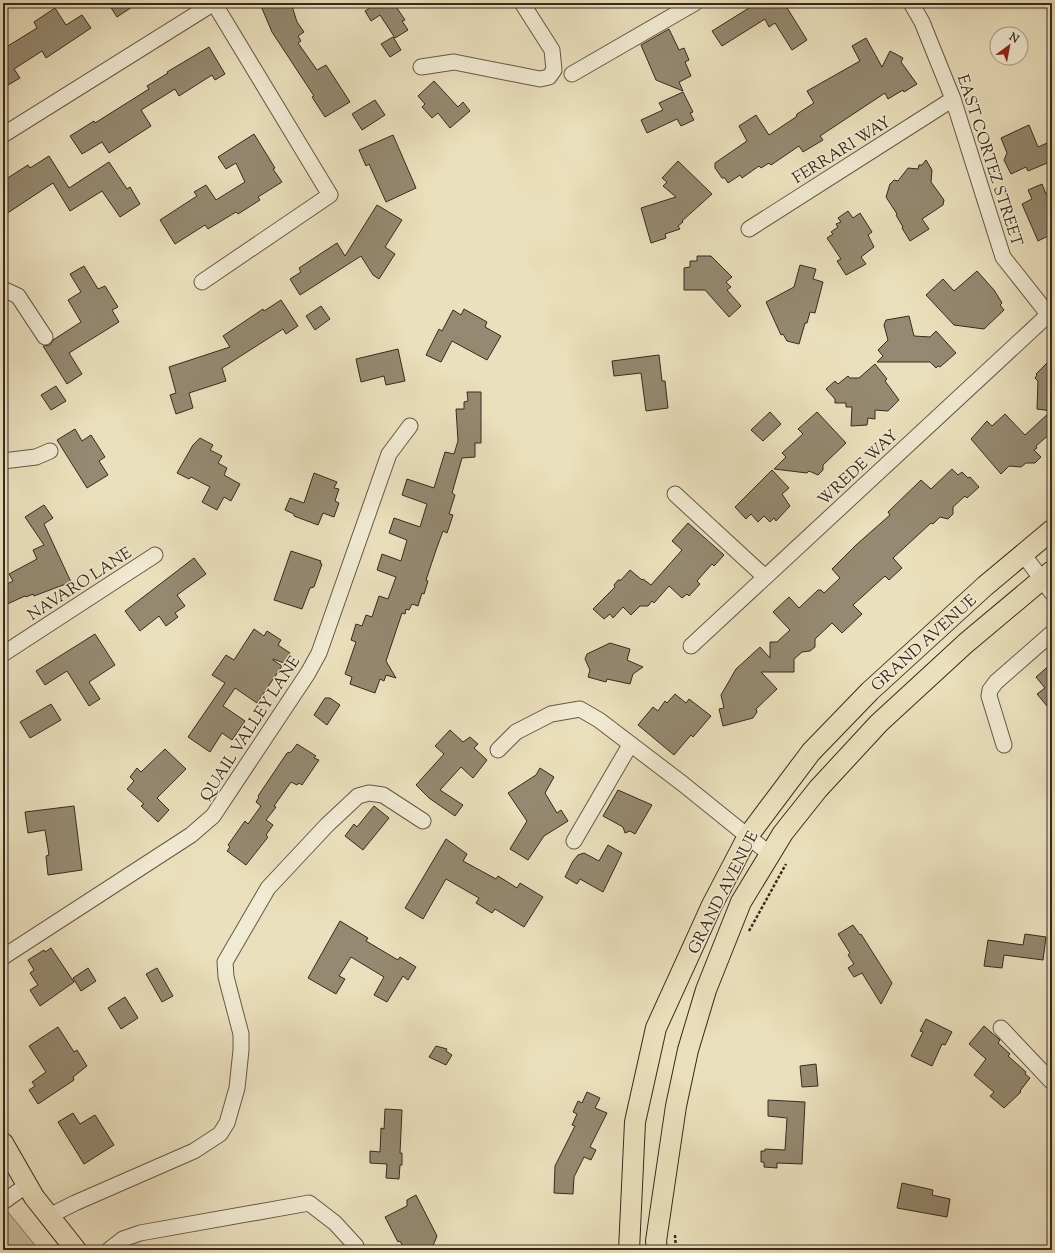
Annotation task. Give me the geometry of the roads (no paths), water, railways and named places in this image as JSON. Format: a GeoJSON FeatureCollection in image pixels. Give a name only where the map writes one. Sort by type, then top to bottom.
{"type":"FeatureCollection","features":[{"type":"Feature","properties":{"kind":"main road","name":"GRAND AVENUE"},"geometry":{"type":"LineString","coordinates":[[629,1250],[635,1122],[656,1028],[712,905],[748,836],[811,752],[870,691],[985,586],[1052,530]]}},
{"type":"Feature","properties":{"kind":"main road","name":"GRAND AVENUE"},"geometry":{"type":"LineString","coordinates":[[657,1250],[656,1241],[676,1106],[688,1050],[706,990],[741,902],[779,858],[783,833],[818,789],[879,723],[966,643],[1048,582]]}},
{"type":"Feature","properties":{"kind":"main road"},"geometry":{"type":"LineString","coordinates":[[3,1143],[27,1185],[76,1250]]}},
{"type":"Feature","properties":{"kind":"street"},"geometry":{"type":"LineString","coordinates":[[3,135],[214,3],[330,195],[202,282]]}},
{"type":"Feature","properties":{"kind":"street"},"geometry":{"type":"LineString","coordinates":[[421,67],[454,62],[540,79],[549,77],[554,70],[552,50],[522,3]]}},
{"type":"Feature","properties":{"kind":"street"},"geometry":{"type":"LineString","coordinates":[[572,74],[695,3]]}},
{"type":"Feature","properties":{"kind":"street","name":"EAST CORTEZ STREET"},"geometry":{"type":"LineString","coordinates":[[911,3],[922,22],[953,99],[1003,257],[1050,317]]}},
{"type":"Feature","properties":{"kind":"street","name":"FERRARI WAY"},"geometry":{"type":"LineString","coordinates":[[749,229],[953,99]]}},
{"type":"Feature","properties":{"kind":"street"},"geometry":{"type":"LineString","coordinates":[[3,289],[18,296],[45,337]]}},
{"type":"Feature","properties":{"kind":"street","name":"WREDE WAY"},"geometry":{"type":"LineString","coordinates":[[690,646],[1050,317]]}},
{"type":"Feature","properties":{"kind":"street","name":"QUAIL VALLEY LANE"},"geometry":{"type":"LineString","coordinates":[[3,956],[191,835],[213,816],[308,673],[319,653],[389,454],[410,426]]}},
{"type":"Feature","properties":{"kind":"street"},"geometry":{"type":"LineString","coordinates":[[3,461],[36,457],[50,451]]}},
{"type":"Feature","properties":{"kind":"street"},"geometry":{"type":"LineString","coordinates":[[675,494],[765,577]]}},
{"type":"Feature","properties":{"kind":"street","name":"NAVARO LANE"},"geometry":{"type":"LineString","coordinates":[[3,654],[155,554]]}},
{"type":"Feature","properties":{"kind":"street"},"geometry":{"type":"LineString","coordinates":[[1023,554],[1048,582]]}},
{"type":"Feature","properties":{"kind":"street"},"geometry":{"type":"LineString","coordinates":[[1004,745],[989,696],[990,690],[996,682],[1049,642]]}},
{"type":"Feature","properties":{"kind":"street"},"geometry":{"type":"LineString","coordinates":[[498,750],[516,732],[551,714],[580,709],[599,720],[630,745],[684,784],[748,836],[779,858]]}},
{"type":"Feature","properties":{"kind":"street"},"geometry":{"type":"LineString","coordinates":[[574,841],[630,745]]}},
{"type":"Feature","properties":{"kind":"street"},"geometry":{"type":"LineString","coordinates":[[49,1216],[75,1203],[194,1152],[220,1134],[227,1123],[237,1088],[242,1050],[241,1034],[226,977],[225,962],[268,888],[327,825],[358,796],[369,792],[383,796],[423,821]]}},
{"type":"Feature","properties":{"kind":"street"},"geometry":{"type":"LineString","coordinates":[[1001,1028],[1052,1082]]}},
{"type":"Feature","properties":{"kind":"street"},"geometry":{"type":"LineString","coordinates":[[3,1202],[27,1185]]}},
{"type":"Feature","properties":{"kind":"street"},"geometry":{"type":"LineString","coordinates":[[109,1250],[123,1239],[140,1233],[309,1203],[335,1223],[356,1246],[356,1250]]}}]}
